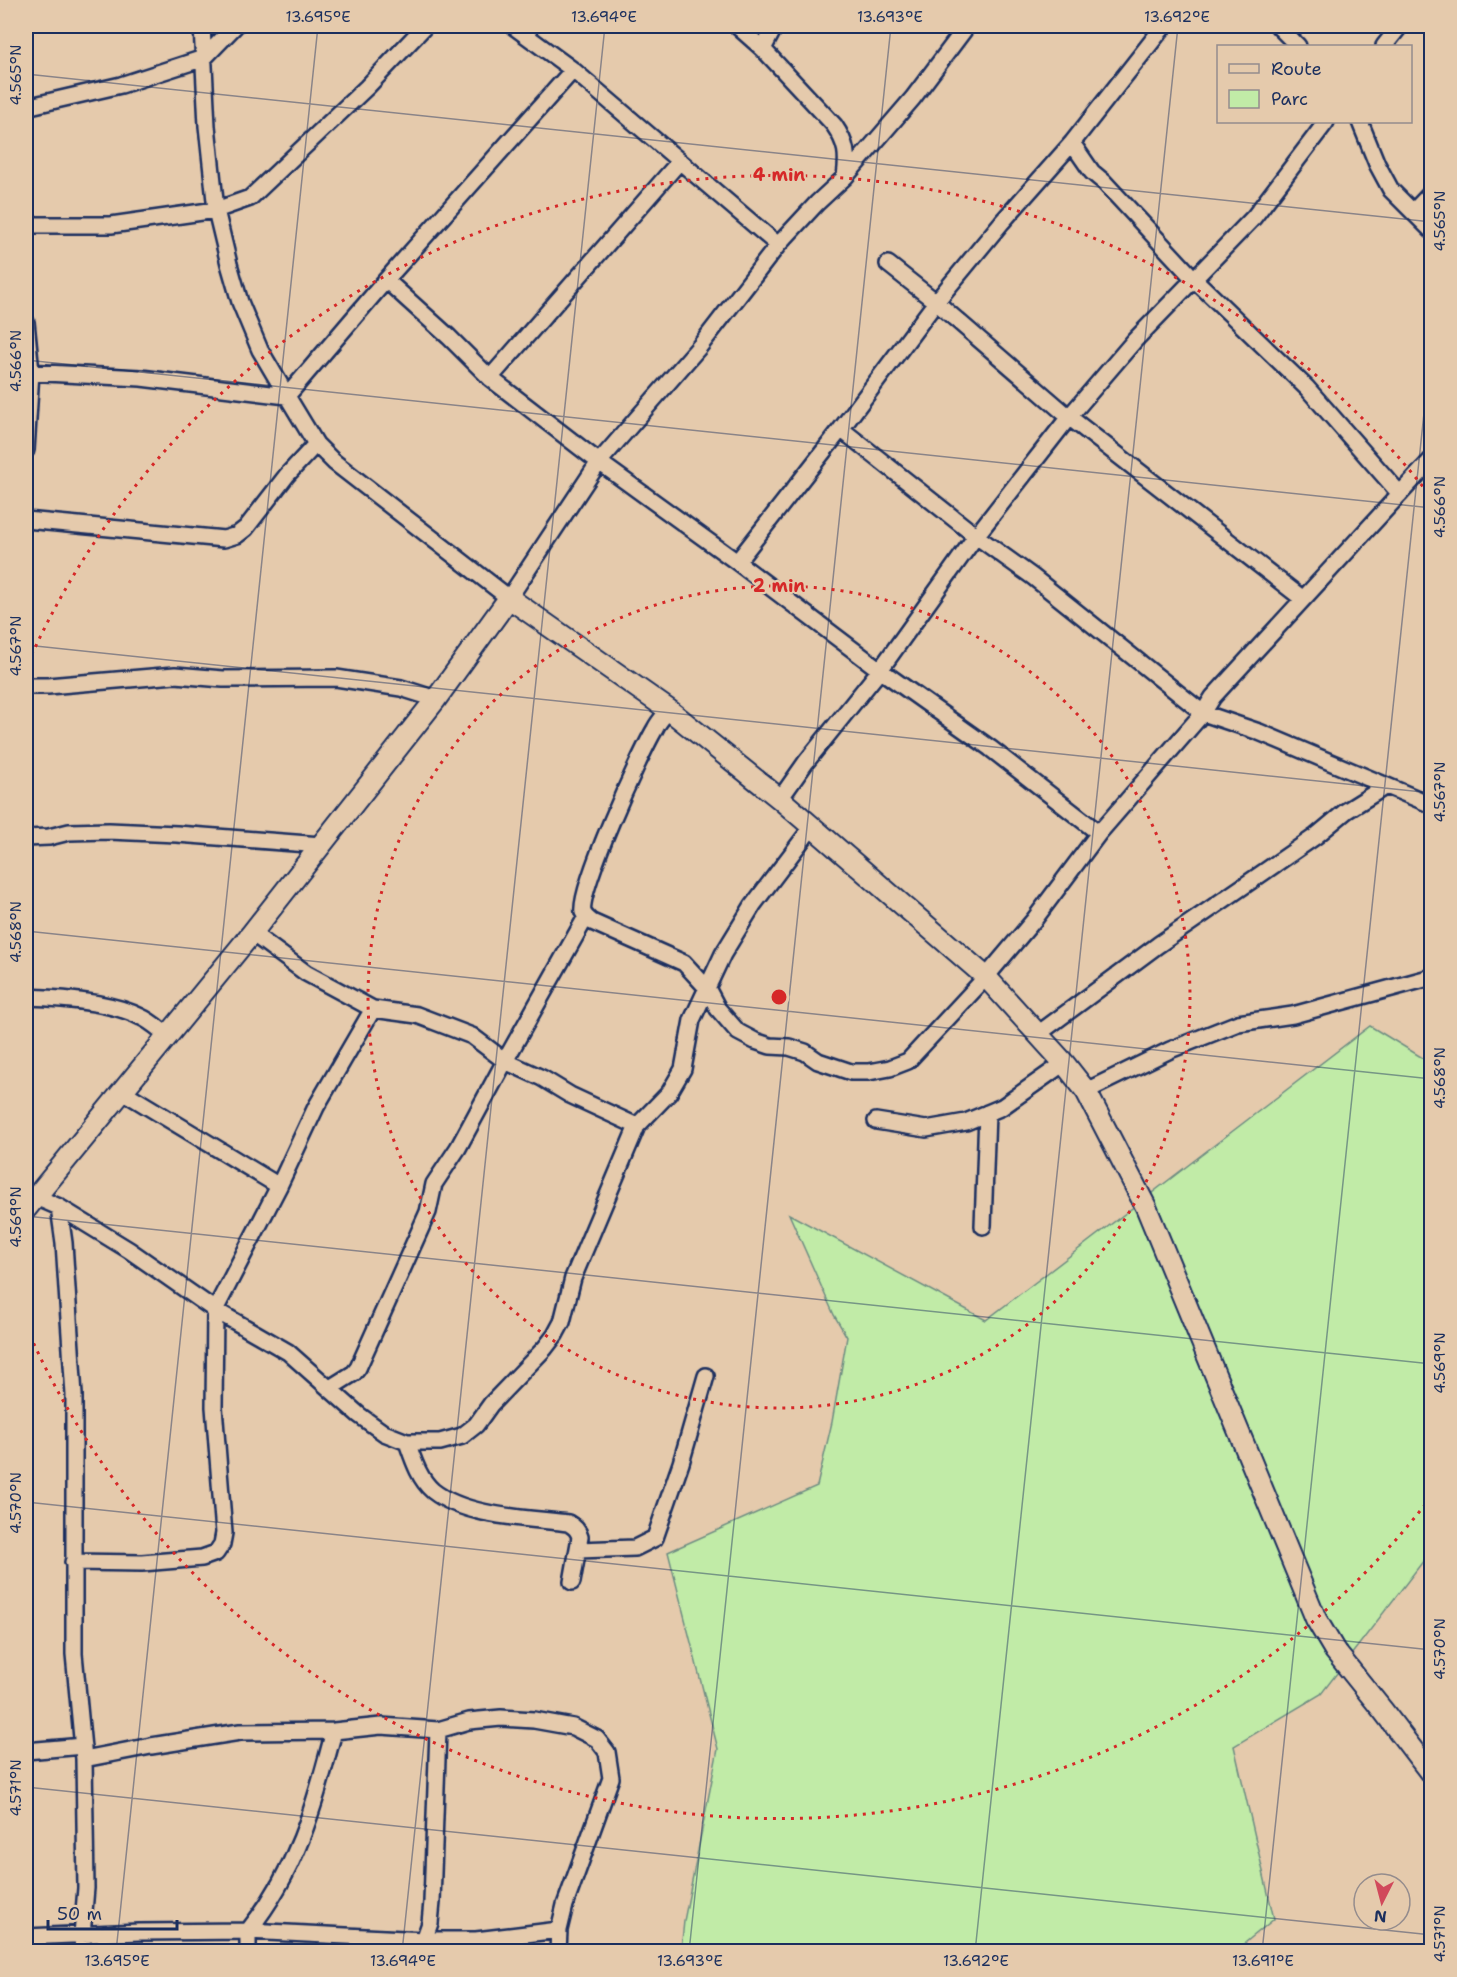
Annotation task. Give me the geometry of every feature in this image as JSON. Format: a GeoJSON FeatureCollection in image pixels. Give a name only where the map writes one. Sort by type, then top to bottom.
{"type":"FeatureCollection","features":[{"type":"Feature","properties":{"kind":"street"},"geometry":{"type":"LineString","coordinates":[[202,26],[207,126],[216,210],[228,264],[240,302],[260,350],[316,444],[334,462],[509,598],[669,710],[780,799],[986,977],[1064,1063],[1086,1091],[1146,1207],[1316,1619],[1335,1651],[1431,1775]]}},
{"type":"Feature","properties":{"kind":"street"},"geometry":{"type":"LineString","coordinates":[[26,107],[121,85],[204,58],[236,26]]}},
{"type":"Feature","properties":{"kind":"street"},"geometry":{"type":"LineString","coordinates":[[26,225],[111,225],[216,210],[250,198],[367,87],[425,26]]}},
{"type":"Feature","properties":{"kind":"street"},"geometry":{"type":"LineString","coordinates":[[513,26],[573,70],[778,245]]}},
{"type":"Feature","properties":{"kind":"street"},"geometry":{"type":"LineString","coordinates":[[737,26],[763,49],[834,125],[843,138],[848,162],[845,177]]}},
{"type":"Feature","properties":{"kind":"street"},"geometry":{"type":"LineString","coordinates":[[763,49],[775,26]]}},
{"type":"Feature","properties":{"kind":"street"},"geometry":{"type":"LineString","coordinates":[[812,827],[753,905],[723,954],[692,1020],[683,1069],[677,1082],[660,1104],[637,1125],[573,1278],[562,1322],[555,1335],[490,1404],[476,1425],[462,1436],[440,1442],[407,1442],[384,1434],[288,1352],[215,1310],[129,1250],[59,1207],[29,1201],[252,933],[436,699],[509,598],[599,462],[700,346],[778,245],[845,177],[913,98],[967,26]]}},
{"type":"Feature","properties":{"kind":"street"},"geometry":{"type":"LineString","coordinates":[[737,562],[936,302],[1002,222],[1072,143],[1164,26]]}},
{"type":"Feature","properties":{"kind":"street"},"geometry":{"type":"LineString","coordinates":[[1278,26],[1297,45]]}},
{"type":"Feature","properties":{"kind":"street"},"geometry":{"type":"LineString","coordinates":[[1385,45],[1400,26]]}},
{"type":"Feature","properties":{"kind":"street"},"geometry":{"type":"LineString","coordinates":[[287,396],[386,280],[573,70]]}},
{"type":"Feature","properties":{"kind":"street"},"geometry":{"type":"LineString","coordinates":[[780,799],[806,762],[880,670],[976,536],[1069,417],[1135,340],[1254,217],[1325,123]]}},
{"type":"Feature","properties":{"kind":"street"},"geometry":{"type":"LineString","coordinates":[[1360,123],[1377,164],[1391,190],[1431,231]]}},
{"type":"Feature","properties":{"kind":"street"},"geometry":{"type":"LineString","coordinates":[[1072,143],[1092,172],[1194,279],[1307,388],[1400,494]]}},
{"type":"Feature","properties":{"kind":"street"},"geometry":{"type":"LineString","coordinates":[[490,378],[679,162]]}},
{"type":"Feature","properties":{"kind":"street"},"geometry":{"type":"LineString","coordinates":[[1413,212],[1431,192]]}},
{"type":"Feature","properties":{"kind":"street"},"geometry":{"type":"LineString","coordinates":[[888,264],[936,302],[1069,417],[1303,599]]}},
{"type":"Feature","properties":{"kind":"street"},"geometry":{"type":"LineString","coordinates":[[386,280],[490,378],[599,462],[880,670],[990,748],[1099,833]]}},
{"type":"Feature","properties":{"kind":"street"},"geometry":{"type":"LineString","coordinates":[[26,322],[28,372],[26,450]]}},
{"type":"Feature","properties":{"kind":"street"},"geometry":{"type":"LineString","coordinates":[[28,372],[141,378],[287,396]]}},
{"type":"Feature","properties":{"kind":"street"},"geometry":{"type":"LineString","coordinates":[[841,429],[976,536],[1052,591],[1203,712],[1258,732],[1431,805]]}},
{"type":"Feature","properties":{"kind":"street"},"geometry":{"type":"LineString","coordinates":[[26,520],[224,539],[237,535],[246,528],[287,475],[316,444]]}},
{"type":"Feature","properties":{"kind":"street"},"geometry":{"type":"LineString","coordinates":[[669,710],[656,726],[627,786],[587,885],[583,911],[586,917],[592,922],[684,963],[707,988],[718,1009],[738,1032],[755,1041],[805,1052],[818,1061],[851,1072],[869,1072],[890,1068],[908,1061],[986,977],[1034,920],[1099,833],[1203,712],[1213,697],[1431,459]]}},
{"type":"Feature","properties":{"kind":"street"},"geometry":{"type":"LineString","coordinates":[[26,686],[175,675],[223,679],[336,678],[401,688],[436,699]]}},
{"type":"Feature","properties":{"kind":"street"},"geometry":{"type":"LineString","coordinates":[[1038,1034],[1158,945],[1316,836],[1346,811],[1386,786]]}},
{"type":"Feature","properties":{"kind":"street"},"geometry":{"type":"LineString","coordinates":[[26,838],[49,837],[69,832],[109,831],[321,845]]}},
{"type":"Feature","properties":{"kind":"street"},"geometry":{"type":"LineString","coordinates":[[330,1388],[358,1368],[428,1212],[434,1184],[458,1148],[586,917]]}},
{"type":"Feature","properties":{"kind":"street"},"geometry":{"type":"LineString","coordinates":[[252,933],[306,972],[373,1009],[417,1015],[472,1036],[506,1061],[542,1078],[570,1095],[637,1125]]}},
{"type":"Feature","properties":{"kind":"street"},"geometry":{"type":"LineString","coordinates":[[1086,1091],[1170,1050],[1238,1023],[1293,1015],[1431,977]]}},
{"type":"Feature","properties":{"kind":"street"},"geometry":{"type":"LineString","coordinates":[[26,997],[115,1008],[142,1017],[168,1036]]}},
{"type":"Feature","properties":{"kind":"street"},"geometry":{"type":"LineString","coordinates":[[73,1562],[142,1563],[202,1558],[216,1553],[222,1544],[224,1533],[214,1407],[215,1310],[279,1186],[316,1107],[373,1009]]}},
{"type":"Feature","properties":{"kind":"street"},"geometry":{"type":"LineString","coordinates":[[876,1121],[926,1129],[966,1122],[1002,1107],[1064,1063]]}},
{"type":"Feature","properties":{"kind":"street"},"geometry":{"type":"LineString","coordinates":[[122,1090],[279,1186]]}},
{"type":"Feature","properties":{"kind":"street"},"geometry":{"type":"LineString","coordinates":[[983,1226],[987,1113]]}},
{"type":"Feature","properties":{"kind":"street"},"geometry":{"type":"LineString","coordinates":[[59,1207],[64,1243],[74,1395],[74,1654],[83,1752],[86,1888],[83,1952]]}},
{"type":"Feature","properties":{"kind":"street"},"geometry":{"type":"LineString","coordinates":[[578,1550],[635,1548],[655,1538],[681,1463],[706,1376]]}},
{"type":"Feature","properties":{"kind":"street"},"geometry":{"type":"LineString","coordinates":[[407,1442],[419,1473],[432,1490],[447,1499],[471,1509],[568,1523],[579,1531],[580,1537],[572,1582]]}},
{"type":"Feature","properties":{"kind":"street"},"geometry":{"type":"LineString","coordinates":[[26,1751],[83,1752],[151,1746],[240,1732],[334,1731],[381,1726],[438,1730],[469,1721],[501,1718],[534,1720],[573,1727],[597,1739],[607,1752],[611,1778],[565,1905],[559,1930],[558,1952]]}},
{"type":"Feature","properties":{"kind":"street"},"geometry":{"type":"LineString","coordinates":[[424,1940],[430,1923],[432,1902],[438,1730]]}},
{"type":"Feature","properties":{"kind":"street"},"geometry":{"type":"LineString","coordinates":[[248,1952],[248,1931],[267,1907],[286,1876],[298,1849],[319,1790],[334,1731]]}},
{"type":"Feature","properties":{"kind":"street"},"geometry":{"type":"LineString","coordinates":[[26,1937],[139,1932],[248,1931],[424,1940],[476,1940],[559,1930]]}},
{"type":"Feature","properties":{"kind":"green space"},"geometry":{"type":"Polygon","coordinates":[[[1370,1026],[1431,1063],[1431,1551],[1321,1694],[1234,1746],[1274,1919],[1235,1951],[681,1951],[684,1921],[718,1749],[668,1552],[817,1486],[832,1422],[847,1337],[834,1315],[789,1214],[986,1320],[1370,1026]]]}}]}
